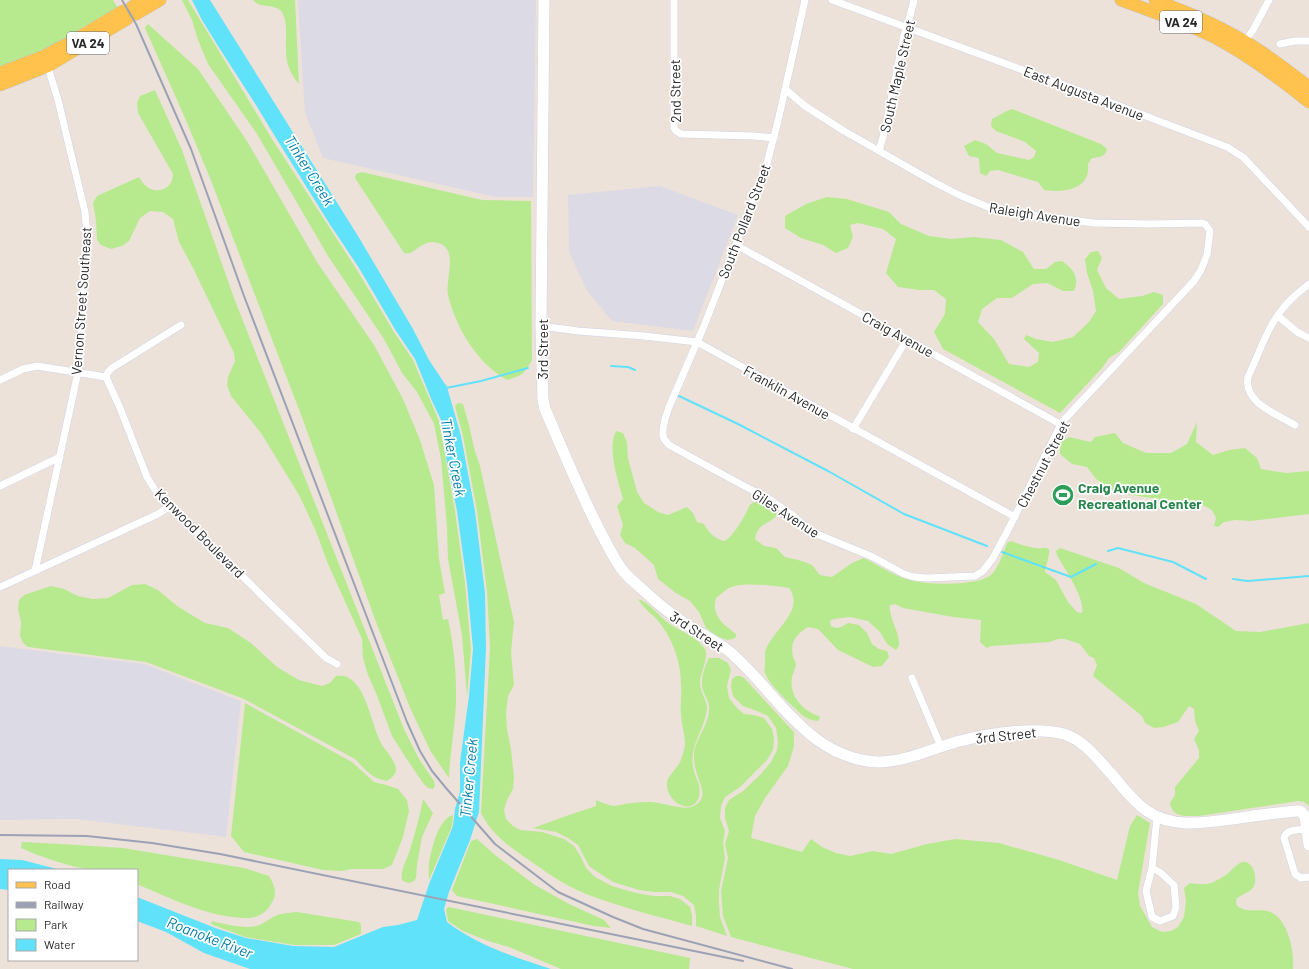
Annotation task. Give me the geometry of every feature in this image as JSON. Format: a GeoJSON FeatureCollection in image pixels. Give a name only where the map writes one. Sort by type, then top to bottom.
{"type":"FeatureCollection","features":[{"type":"Feature","properties":{"kind":"main road","name":"VA 24"},"geometry":{"type":"LineString","coordinates":[[130,13],[143,0]]}},
{"type":"Feature","properties":{"kind":"main road","name":"VA 24"},"geometry":{"type":"LineString","coordinates":[[0,85],[46,61],[130,13],[159,0]]}},
{"type":"Feature","properties":{"kind":"main road","name":"VA 24"},"geometry":{"type":"LineString","coordinates":[[1121,0],[1190,26],[1214,37],[1267,56],[1309,87]]}},
{"type":"Feature","properties":{"kind":"main road","name":"VA 24"},"geometry":{"type":"LineString","coordinates":[[1155,0],[1203,19],[1241,46],[1270,72],[1309,102]]}},
{"type":"Feature","properties":{"kind":"main road","name":"VA 24"},"geometry":{"type":"LineString","coordinates":[[0,73],[46,61]]}},
{"type":"Feature","properties":{"kind":"street","name":"3rd Street"},"geometry":{"type":"LineString","coordinates":[[544,0],[541,326],[542,385],[545,409],[592,515],[617,563],[624,572],[670,613],[730,652],[806,731],[823,745],[846,756],[881,762],[909,758],[974,738],[1000,734],[1040,731],[1064,734],[1085,746],[1134,800],[1157,817],[1188,824],[1296,811],[1300,812],[1304,816],[1306,829]]}},
{"type":"Feature","properties":{"kind":"street","name":"2nd Street"},"geometry":{"type":"LineString","coordinates":[[674,0],[674,128],[676,131],[681,134],[774,138]]}},
{"type":"Feature","properties":{"kind":"street","name":"South Pollard Street"},"geometry":{"type":"LineString","coordinates":[[663,435],[668,407],[697,342],[766,168],[805,0]]}},
{"type":"Feature","properties":{"kind":"street","name":"East Augusta Avenue"},"geometry":{"type":"LineString","coordinates":[[832,0],[1227,147],[1243,157],[1309,227]]}},
{"type":"Feature","properties":{"kind":"street","name":"South Maple Street"},"geometry":{"type":"LineString","coordinates":[[879,151],[885,130],[904,35],[914,0]]}},
{"type":"Feature","properties":{"kind":"street"},"geometry":{"type":"LineString","coordinates":[[1241,46],[1253,30],[1269,0]]}},
{"type":"Feature","properties":{"kind":"street"},"geometry":{"type":"LineString","coordinates":[[1280,44],[1295,41],[1309,41]]}},
{"type":"Feature","properties":{"kind":"street","name":"Vernon Street Southeast"},"geometry":{"type":"LineString","coordinates":[[35,571],[78,372],[84,297],[86,224],[85,212],[58,100],[46,61]]}},
{"type":"Feature","properties":{"kind":"street","name":"Raleigh Avenue"},"geometry":{"type":"LineString","coordinates":[[785,89],[805,106],[832,124],[976,203],[998,210],[1094,223],[1202,223],[1208,227],[1210,231],[1209,238]]}},
{"type":"Feature","properties":{"kind":"street","name":"Chestnut Street"},"geometry":{"type":"LineString","coordinates":[[896,568],[904,574],[923,578],[974,576],[980,574],[990,563],[1015,517],[1060,424],[1194,280],[1207,255],[1209,238]]}},
{"type":"Feature","properties":{"kind":"street","name":"Craig Avenue"},"geometry":{"type":"LineString","coordinates":[[736,244],[1060,424]]}},
{"type":"Feature","properties":{"kind":"street"},"geometry":{"type":"LineString","coordinates":[[1295,425],[1252,398],[1248,388],[1248,377],[1269,331],[1278,316],[1291,300],[1309,284]]}},
{"type":"Feature","properties":{"kind":"street"},"geometry":{"type":"LineString","coordinates":[[1278,316],[1297,332],[1309,338]]}},
{"type":"Feature","properties":{"kind":"street"},"geometry":{"type":"LineString","coordinates":[[0,380],[23,369],[37,366],[106,377],[112,368],[181,325]]}},
{"type":"Feature","properties":{"kind":"street","name":"Franklin Avenue"},"geometry":{"type":"LineString","coordinates":[[541,326],[697,342],[1015,517]]}},
{"type":"Feature","properties":{"kind":"street"},"geometry":{"type":"LineString","coordinates":[[853,429],[906,339]]}},
{"type":"Feature","properties":{"kind":"street","name":"Kenwood Boulevard"},"geometry":{"type":"LineString","coordinates":[[106,377],[147,477],[155,490],[326,658],[337,664]]}},
{"type":"Feature","properties":{"kind":"street","name":"Giles Avenue"},"geometry":{"type":"LineString","coordinates":[[663,435],[664,439],[669,445],[769,499],[795,517],[812,532],[896,568]]}},
{"type":"Feature","properties":{"kind":"street"},"geometry":{"type":"LineString","coordinates":[[0,486],[60,457]]}},
{"type":"Feature","properties":{"kind":"street"},"geometry":{"type":"LineString","coordinates":[[0,588],[158,514],[170,506]]}},
{"type":"Feature","properties":{"kind":"street"},"geometry":{"type":"LineString","coordinates":[[912,678],[941,747]]}},
{"type":"Feature","properties":{"kind":"street"},"geometry":{"type":"LineString","coordinates":[[1152,868],[1161,873],[1174,885],[1176,907],[1173,916],[1160,921],[1152,917],[1146,891],[1152,868],[1157,817]]}},
{"type":"Feature","properties":{"kind":"street"},"geometry":{"type":"LineString","coordinates":[[1309,844],[1306,829],[1288,831],[1284,838],[1295,874],[1301,878],[1309,877]]}},
{"type":"Feature","properties":{"kind":"shaded area"},"geometry":{"type":"Polygon","coordinates":[[[298,0],[536,0],[533,197],[496,197],[323,158],[305,113],[298,0]]]}},
{"type":"Feature","properties":{"kind":"shaded area"},"geometry":{"type":"Polygon","coordinates":[[[660,186],[738,215],[693,331],[612,321],[587,291],[569,252],[568,195],[660,186]]]}},
{"type":"Feature","properties":{"kind":"shaded area"},"geometry":{"type":"Polygon","coordinates":[[[0,646],[144,664],[241,701],[226,837],[77,819],[0,820],[0,646]]]}},
{"type":"Feature","properties":{"kind":"green space"},"geometry":{"type":"Polygon","coordinates":[[[0,0],[113,0],[118,8],[49,47],[0,67],[0,0]]]}},
{"type":"Feature","properties":{"kind":"green space"},"geometry":{"type":"Polygon","coordinates":[[[182,0],[188,0],[272,139],[413,360],[439,421],[455,511],[465,583],[471,650],[467,697],[462,635],[448,559],[447,527],[441,459],[434,424],[417,392],[402,373],[384,339],[328,256],[257,134],[208,64],[192,20],[182,0]]]}},
{"type":"Feature","properties":{"kind":"green space"},"geometry":{"type":"Polygon","coordinates":[[[253,0],[295,0],[299,84],[291,73],[288,65],[286,56],[286,25],[281,11],[275,7],[256,3],[253,0]]]}},
{"type":"Feature","properties":{"kind":"green space"},"geometry":{"type":"Polygon","coordinates":[[[148,24],[198,69],[247,141],[317,262],[374,345],[403,399],[420,440],[434,485],[439,559],[445,593],[439,595],[443,620],[448,619],[455,663],[456,701],[449,778],[431,752],[411,710],[376,622],[303,420],[210,178],[145,28],[148,24]]]}},
{"type":"Feature","properties":{"kind":"green space"},"geometry":{"type":"Polygon","coordinates":[[[155,90],[182,150],[234,298],[404,729],[419,759],[434,781],[435,786],[433,789],[428,788],[423,783],[392,736],[368,675],[363,658],[362,639],[299,495],[261,433],[231,396],[227,385],[228,377],[235,361],[234,353],[179,242],[173,219],[163,212],[150,211],[140,218],[129,241],[122,246],[111,249],[101,245],[97,240],[93,203],[97,196],[139,177],[147,187],[156,190],[164,189],[171,183],[173,174],[138,113],[137,103],[140,96],[155,90]]]}},
{"type":"Feature","properties":{"kind":"green space"},"geometry":{"type":"Polygon","coordinates":[[[1012,109],[1101,144],[1107,149],[1106,152],[1102,156],[1092,158],[1088,164],[1088,173],[1085,179],[1074,188],[1067,190],[1044,190],[1038,182],[998,170],[990,171],[986,176],[980,173],[979,158],[969,156],[964,146],[975,140],[986,144],[997,153],[1029,160],[1034,157],[1036,151],[1025,142],[996,131],[991,126],[992,119],[1012,109]]]}},
{"type":"Feature","properties":{"kind":"green space"},"geometry":{"type":"Polygon","coordinates":[[[362,172],[482,200],[531,201],[532,360],[522,373],[507,380],[486,364],[469,344],[456,320],[448,295],[447,289],[450,261],[447,249],[442,244],[431,242],[423,245],[411,253],[404,253],[355,178],[356,174],[362,172]]]}},
{"type":"Feature","properties":{"kind":"green space"},"geometry":{"type":"Polygon","coordinates":[[[827,197],[847,199],[889,212],[901,224],[929,236],[951,239],[974,237],[1001,240],[1023,252],[1034,269],[1046,269],[1055,262],[1062,261],[1069,267],[1076,277],[1076,286],[1074,291],[1063,291],[1047,283],[1033,284],[1012,298],[997,298],[982,309],[978,322],[994,339],[1009,364],[1029,367],[1038,362],[1039,353],[1024,339],[1026,335],[1036,339],[1053,342],[1073,337],[1089,322],[1096,311],[1093,291],[1087,273],[1085,259],[1091,252],[1098,251],[1102,258],[1097,270],[1106,288],[1119,299],[1142,296],[1154,292],[1163,295],[1163,304],[1119,352],[1109,358],[1102,368],[1060,413],[943,349],[934,332],[945,314],[946,299],[934,290],[919,290],[898,287],[886,273],[896,239],[883,229],[858,223],[850,225],[853,237],[848,248],[836,253],[823,245],[801,238],[785,228],[785,216],[806,204],[827,197]]]}},
{"type":"Feature","properties":{"kind":"green space"},"geometry":{"type":"Polygon","coordinates":[[[458,403],[463,404],[480,466],[514,622],[511,652],[514,685],[508,696],[506,713],[514,777],[513,789],[504,810],[506,819],[520,830],[542,832],[564,839],[574,846],[586,868],[595,877],[612,886],[636,893],[654,896],[670,896],[680,899],[690,907],[692,926],[612,903],[570,887],[546,872],[505,842],[489,826],[481,813],[490,647],[487,592],[477,511],[463,436],[455,406],[458,403]]]}},
{"type":"Feature","properties":{"kind":"green space"},"geometry":{"type":"Polygon","coordinates":[[[1197,422],[1196,442],[1213,455],[1229,450],[1245,448],[1257,458],[1261,469],[1286,473],[1309,471],[1309,514],[1251,521],[1235,520],[1224,522],[1218,527],[1214,526],[1216,518],[1212,510],[1195,501],[1164,500],[1126,494],[1110,489],[1096,479],[1087,467],[1072,464],[1060,454],[1060,443],[1069,437],[1091,442],[1095,437],[1115,433],[1123,443],[1146,453],[1171,453],[1187,444],[1197,422]]]}},
{"type":"Feature","properties":{"kind":"green space"},"geometry":{"type":"Polygon","coordinates":[[[616,431],[623,433],[627,442],[628,458],[637,492],[644,503],[658,512],[668,515],[687,507],[693,513],[697,522],[704,524],[710,533],[715,537],[725,541],[736,529],[751,504],[759,501],[766,502],[773,506],[778,512],[773,519],[759,529],[755,539],[764,546],[776,548],[785,557],[812,565],[820,575],[832,577],[852,563],[864,558],[895,575],[914,581],[943,584],[967,583],[986,578],[992,574],[999,564],[1007,543],[1011,541],[1029,547],[1049,549],[1045,572],[1056,580],[1068,602],[1077,612],[1082,613],[1081,600],[1074,584],[1057,555],[1056,551],[1060,548],[1119,568],[1144,583],[1196,604],[1236,631],[1260,632],[1309,623],[1309,806],[1304,802],[1298,801],[1199,816],[1185,816],[1177,814],[1171,808],[1170,803],[1175,795],[1175,787],[1199,758],[1199,750],[1194,739],[1199,731],[1195,721],[1194,709],[1189,706],[1178,722],[1164,727],[1154,728],[1145,723],[1142,716],[1093,676],[1097,665],[1094,658],[1089,656],[1080,644],[1065,639],[1058,639],[1050,642],[991,646],[987,648],[980,642],[981,620],[953,617],[903,608],[895,604],[890,605],[890,610],[899,641],[899,646],[896,650],[887,644],[880,632],[868,621],[850,617],[830,621],[831,626],[836,628],[840,628],[848,623],[859,625],[867,633],[872,644],[879,649],[887,651],[889,657],[882,666],[873,667],[838,650],[818,629],[808,627],[797,636],[792,647],[796,665],[792,677],[793,690],[802,706],[820,718],[818,721],[808,719],[788,702],[775,688],[766,676],[765,671],[765,652],[768,644],[786,621],[793,605],[793,596],[789,588],[750,584],[729,588],[716,598],[715,610],[719,619],[736,634],[736,637],[727,640],[717,636],[706,628],[699,612],[690,601],[676,593],[658,579],[654,565],[635,548],[625,543],[620,535],[623,525],[617,506],[623,499],[614,465],[613,447],[616,431]]]}},
{"type":"Feature","properties":{"kind":"green space"},"geometry":{"type":"Polygon","coordinates":[[[145,584],[158,590],[177,606],[205,623],[228,628],[251,643],[277,667],[299,680],[322,686],[330,683],[336,676],[346,676],[351,679],[358,687],[366,702],[378,738],[394,762],[396,771],[394,775],[387,781],[377,778],[355,759],[244,699],[146,662],[28,647],[23,643],[20,636],[21,622],[18,609],[19,600],[24,595],[51,586],[64,589],[78,596],[93,599],[108,598],[132,585],[145,584]]]}},
{"type":"Feature","properties":{"kind":"green space"},"geometry":{"type":"Polygon","coordinates":[[[638,599],[650,606],[668,623],[688,634],[701,644],[706,652],[700,685],[707,710],[694,748],[692,761],[700,793],[696,803],[691,806],[680,805],[675,802],[668,791],[667,785],[670,776],[680,762],[685,745],[681,716],[681,677],[678,661],[673,646],[659,622],[638,599]]]}},
{"type":"Feature","properties":{"kind":"green space"},"geometry":{"type":"Polygon","coordinates":[[[709,658],[719,658],[728,663],[731,670],[727,686],[729,698],[744,714],[764,718],[772,729],[774,739],[773,750],[767,760],[740,787],[725,797],[721,806],[720,818],[725,831],[723,843],[725,858],[719,890],[719,903],[720,917],[727,936],[696,926],[694,905],[683,896],[671,892],[639,890],[613,882],[589,866],[578,845],[568,838],[556,832],[533,828],[596,806],[596,800],[613,806],[629,803],[652,802],[685,808],[699,803],[702,791],[694,763],[694,756],[696,744],[709,714],[709,707],[704,693],[702,680],[709,658]]]}},
{"type":"Feature","properties":{"kind":"green space"},"geometry":{"type":"Polygon","coordinates":[[[736,676],[744,678],[794,732],[794,746],[788,766],[765,798],[755,816],[751,838],[802,852],[811,839],[822,847],[836,853],[850,856],[873,851],[891,854],[927,844],[955,839],[999,843],[1059,860],[1117,880],[1130,826],[1137,815],[1150,823],[1138,893],[1140,906],[1152,927],[1162,932],[1171,931],[1178,927],[1184,917],[1186,901],[1184,888],[1190,883],[1211,883],[1225,875],[1242,862],[1249,863],[1255,876],[1255,882],[1251,890],[1237,898],[1237,906],[1248,910],[1267,911],[1280,919],[1285,926],[1291,944],[1293,953],[1293,969],[853,969],[731,937],[723,916],[721,891],[728,858],[725,844],[729,831],[725,818],[725,808],[729,800],[743,791],[771,762],[777,750],[778,741],[776,728],[768,716],[743,706],[733,696],[731,687],[732,679],[736,676]]]}},
{"type":"Feature","properties":{"kind":"green space"},"geometry":{"type":"Polygon","coordinates":[[[245,703],[352,762],[374,782],[398,789],[407,800],[409,811],[403,837],[392,865],[383,869],[352,869],[341,871],[323,870],[244,852],[231,836],[245,703]]]}},
{"type":"Feature","properties":{"kind":"green space"},"geometry":{"type":"Polygon","coordinates":[[[423,799],[433,813],[422,837],[416,878],[410,883],[402,880],[402,873],[414,837],[423,799]]]}},
{"type":"Feature","properties":{"kind":"green space"},"geometry":{"type":"Polygon","coordinates":[[[453,815],[452,826],[429,880],[431,851],[436,836],[443,822],[453,815]]]}},
{"type":"Feature","properties":{"kind":"green space"},"geometry":{"type":"Polygon","coordinates":[[[477,839],[495,855],[535,885],[569,904],[604,920],[611,928],[594,926],[457,896],[452,890],[471,841],[477,839]]]}},
{"type":"Feature","properties":{"kind":"green space"},"geometry":{"type":"Polygon","coordinates":[[[22,842],[123,848],[244,868],[269,876],[273,883],[275,893],[270,906],[260,915],[255,917],[246,918],[219,915],[190,906],[138,884],[138,869],[87,869],[49,859],[21,848],[22,842]]]}},
{"type":"Feature","properties":{"kind":"green space"},"geometry":{"type":"Polygon","coordinates":[[[449,907],[690,958],[689,969],[561,969],[509,947],[488,941],[463,931],[448,921],[446,909],[449,907]]]}},
{"type":"Feature","properties":{"kind":"green space"},"geometry":{"type":"Polygon","coordinates":[[[297,912],[359,922],[361,925],[361,934],[334,945],[294,945],[245,937],[211,924],[212,921],[234,926],[251,927],[285,913],[297,912]]]}},
{"type":"Feature","properties":{"kind":"water"},"geometry":{"type":"Polygon","coordinates":[[[192,0],[210,0],[358,236],[413,329],[429,360],[447,387],[461,436],[475,511],[485,593],[486,648],[479,812],[444,909],[447,922],[483,944],[551,969],[250,969],[204,953],[166,932],[138,921],[138,897],[218,929],[246,938],[293,946],[334,947],[383,927],[417,920],[429,884],[453,826],[455,809],[460,791],[460,762],[469,696],[473,649],[467,584],[457,511],[446,457],[441,420],[415,359],[202,20],[192,0]]]}},
{"type":"Feature","properties":{"kind":"water"},"geometry":{"type":"Polygon","coordinates":[[[0,859],[22,860],[57,869],[8,869],[8,890],[0,889],[0,859]]]}},
{"type":"Feature","properties":{"kind":"waterway"},"geometry":{"type":"LineString","coordinates":[[611,366],[628,367],[635,370]]}},
{"type":"Feature","properties":{"kind":"waterway"},"geometry":{"type":"LineString","coordinates":[[446,388],[481,381],[528,368]]}},
{"type":"Feature","properties":{"kind":"waterway"},"geometry":{"type":"LineString","coordinates":[[679,396],[738,424],[828,471],[904,514],[987,546]]}},
{"type":"Feature","properties":{"kind":"waterway"},"geometry":{"type":"LineString","coordinates":[[1108,551],[1118,548],[1173,562],[1206,579]]}},
{"type":"Feature","properties":{"kind":"waterway"},"geometry":{"type":"LineString","coordinates":[[1002,552],[1071,577],[1096,564]]}},
{"type":"Feature","properties":{"kind":"waterway"},"geometry":{"type":"LineString","coordinates":[[1233,579],[1248,581],[1309,576]]}},
{"type":"Feature","properties":{"kind":"railway"},"geometry":{"type":"LineString","coordinates":[[122,0],[136,24],[191,149],[244,296],[407,722],[420,751],[432,771],[495,844],[558,892],[643,929],[792,969]]}},
{"type":"Feature","properties":{"kind":"railway"},"geometry":{"type":"LineString","coordinates":[[0,835],[87,836],[152,843],[220,854],[743,961]]}},
{"type":"Feature","properties":{"kind":"place","name":"Craig Avenue Recreational Center"},"geometry":{"type":"Point","coordinates":[1063,495]}},
{"type":"Feature","properties":{"kind":"water label","name":"Tinker Creek"},"geometry":{"type":"Point","coordinates":[310,170]}},
{"type":"Feature","properties":{"kind":"water label","name":"Tinker Creek"},"geometry":{"type":"Point","coordinates":[454,457]}},
{"type":"Feature","properties":{"kind":"water label","name":"Tinker Creek"},"geometry":{"type":"Point","coordinates":[468,778]}},
{"type":"Feature","properties":{"kind":"water label","name":"Roanoke River"},"geometry":{"type":"Point","coordinates":[210,937]}}]}
